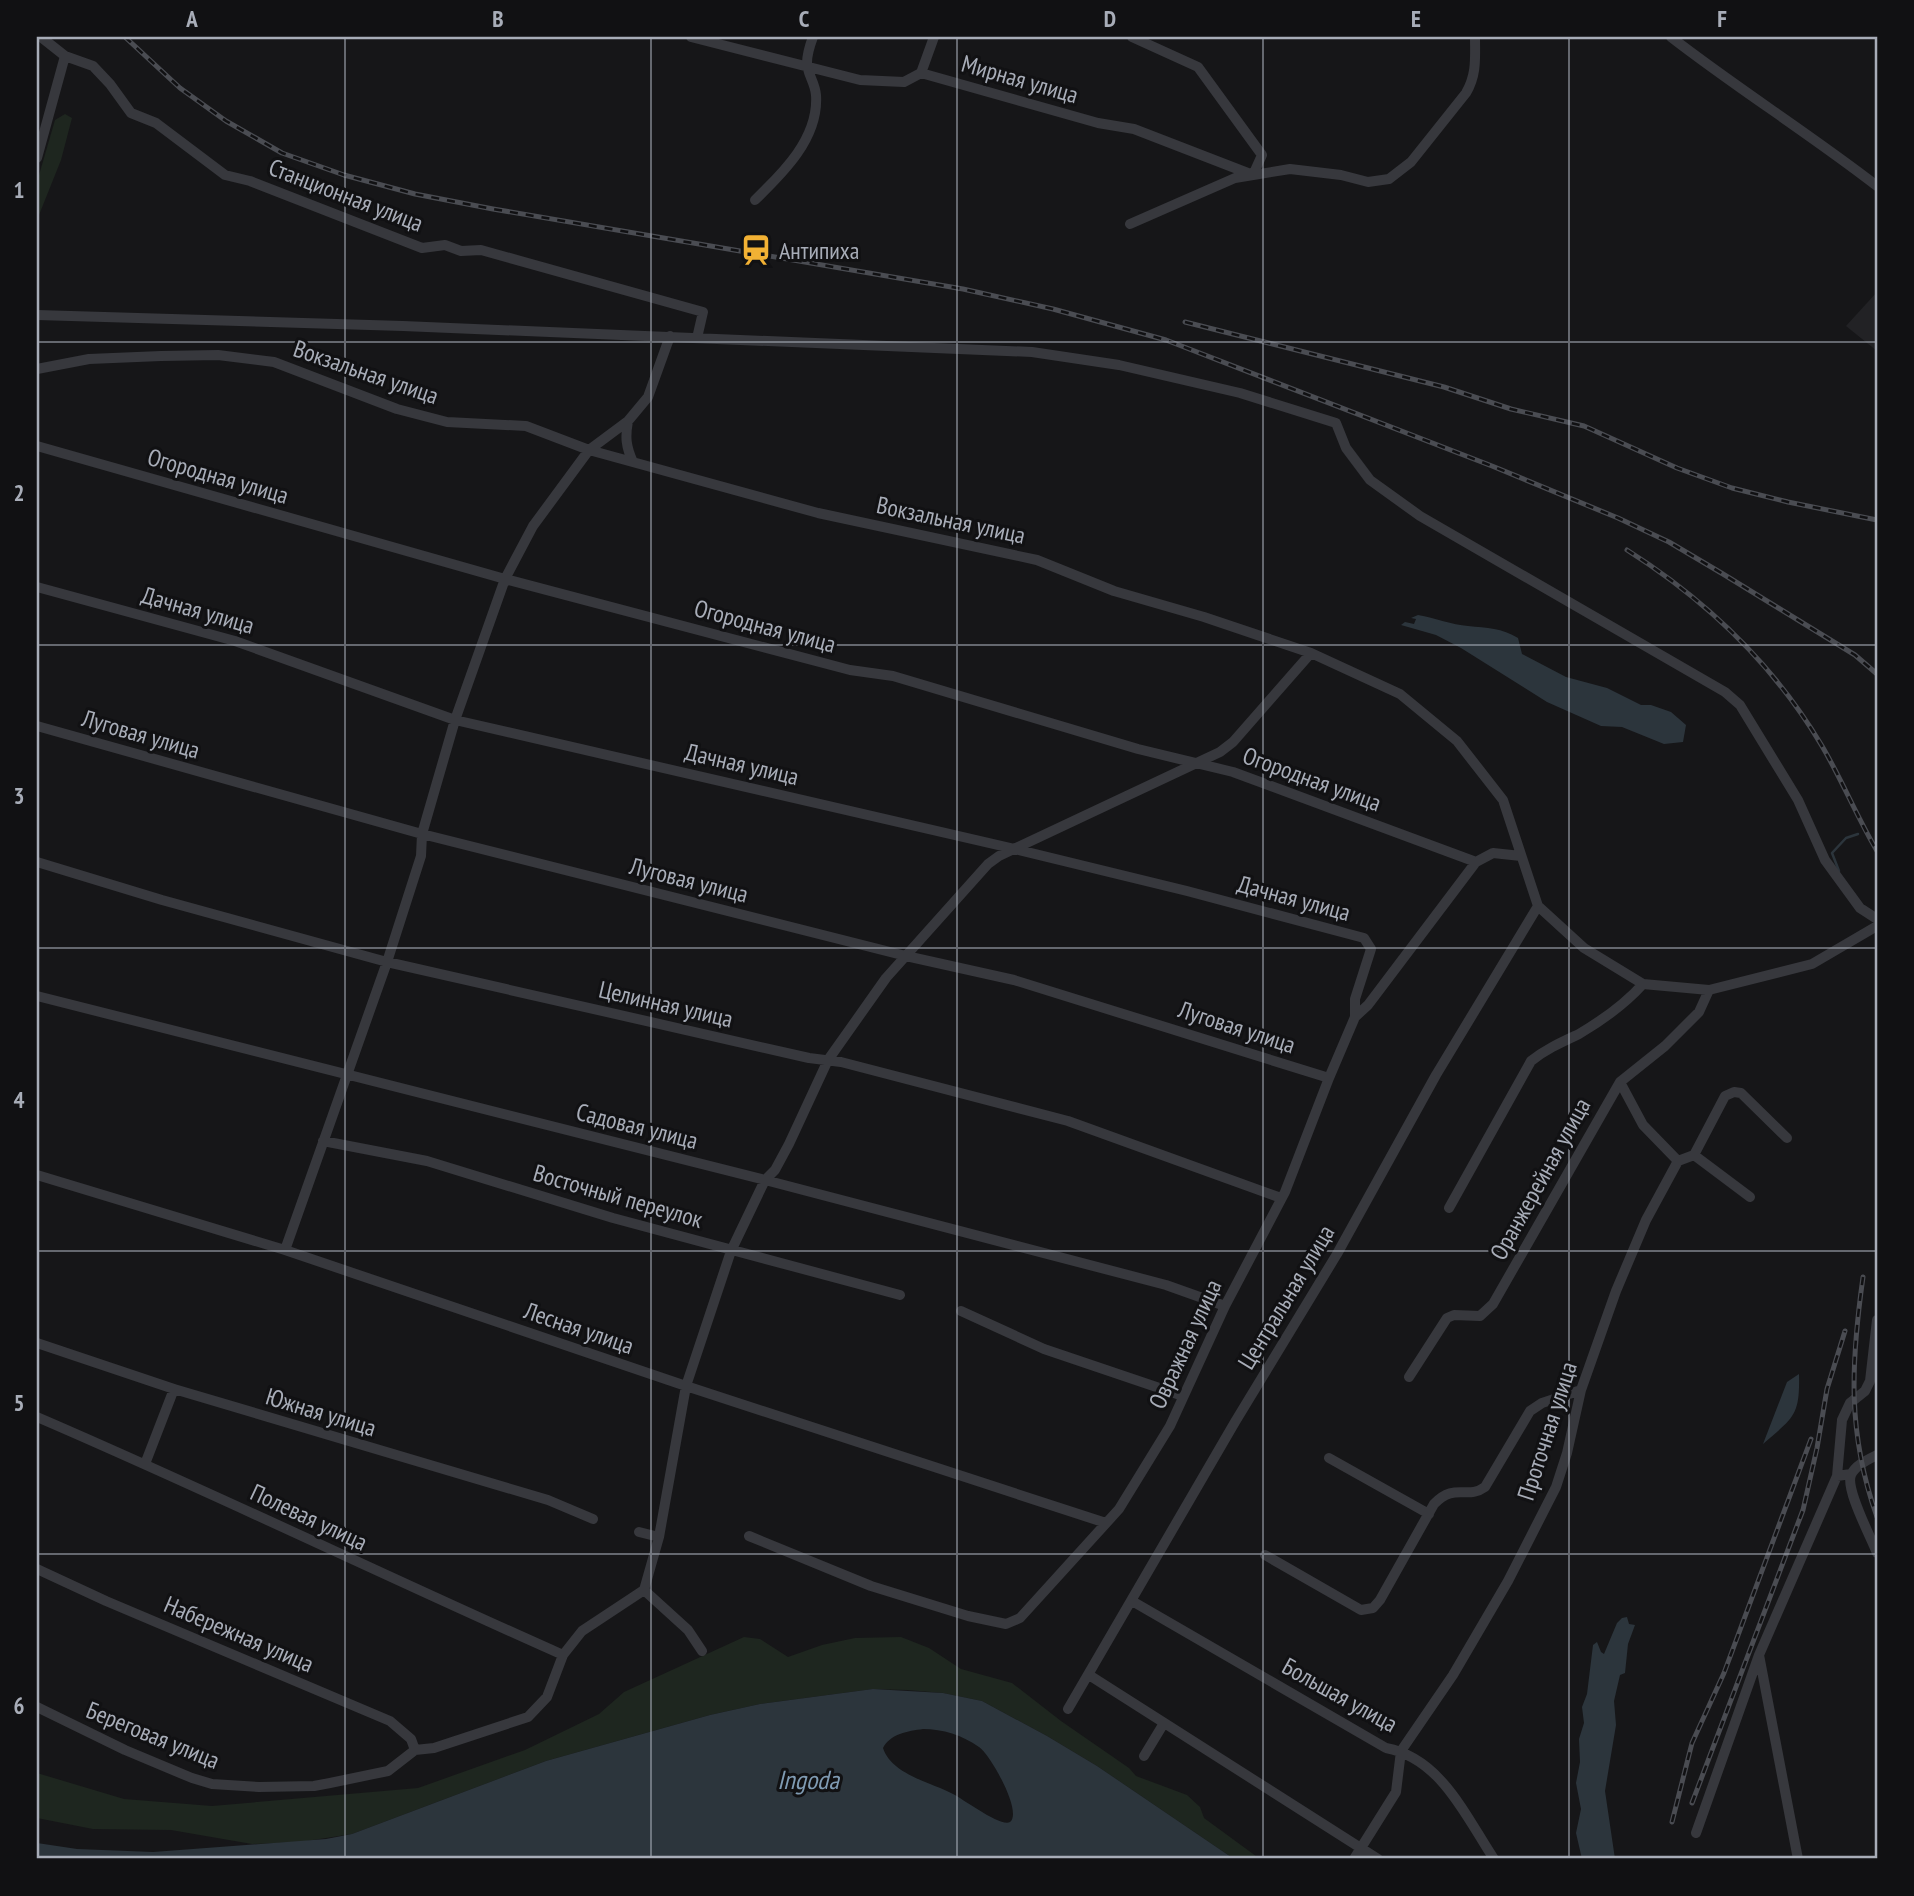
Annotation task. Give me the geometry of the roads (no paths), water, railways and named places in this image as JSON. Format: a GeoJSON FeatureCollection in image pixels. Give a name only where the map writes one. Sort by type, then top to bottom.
{"type":"FeatureCollection","features":[{"type":"Feature","properties":{"kind":"street"},"geometry":{"type":"LineString","coordinates":[[37,158],[65,56],[41,37]]}},
{"type":"Feature","properties":{"kind":"street","name":"Мирная улица"},"geometry":{"type":"LineString","coordinates":[[691,37],[860,80],[904,82],[921,74],[1098,123],[1134,129],[1253,175]]}},
{"type":"Feature","properties":{"kind":"street"},"geometry":{"type":"LineString","coordinates":[[755,200],[785,172],[807,137],[816,97],[814,81],[807,67],[813,37]]}},
{"type":"Feature","properties":{"kind":"street"},"geometry":{"type":"LineString","coordinates":[[921,74],[934,37]]}},
{"type":"Feature","properties":{"kind":"street"},"geometry":{"type":"LineString","coordinates":[[1132,37],[1198,67],[1262,155],[1253,175]]}},
{"type":"Feature","properties":{"kind":"street"},"geometry":{"type":"LineString","coordinates":[[1130,224],[1235,178],[1290,169],[1341,175],[1368,182],[1389,179],[1411,162],[1466,93],[1476,68],[1475,37]]}},
{"type":"Feature","properties":{"kind":"street"},"geometry":{"type":"LineString","coordinates":[[1671,37],[1724,78],[1877,186]]}},
{"type":"Feature","properties":{"kind":"street","name":"Станционная улица"},"geometry":{"type":"LineString","coordinates":[[65,56],[93,66],[131,113],[156,123],[225,175],[250,181],[422,248],[445,245],[461,251],[481,250],[703,312],[697,338]]}},
{"type":"Feature","properties":{"kind":"street"},"geometry":{"type":"LineString","coordinates":[[37,314],[670,336],[1032,352],[1146,371],[1240,393],[1336,423],[1346,448],[1370,480],[1420,516],[1725,692],[1740,705],[1798,800],[1825,860],[1860,908],[1877,919]]}},
{"type":"Feature","properties":{"kind":"street"},"geometry":{"type":"LineString","coordinates":[[285,1250],[387,962],[421,856],[422,834],[455,720],[505,579],[533,526],[589,450],[628,421],[648,397],[670,336]]}},
{"type":"Feature","properties":{"kind":"street","name":"Вокзальная улица"},"geometry":{"type":"LineString","coordinates":[[37,369],[89,359],[161,356],[218,355],[274,362],[397,408],[447,422],[526,426],[589,450],[818,513],[1037,560],[1114,591],[1204,617],[1311,653],[1400,694],[1457,741],[1503,800],[1538,905],[1584,948],[1643,984],[1709,990],[1812,964],[1877,926]]}},
{"type":"Feature","properties":{"kind":"street"},"geometry":{"type":"LineString","coordinates":[[628,421],[625,437],[633,462]]}},
{"type":"Feature","properties":{"kind":"street","name":"Огородная улица"},"geometry":{"type":"LineString","coordinates":[[37,446],[505,579],[850,670],[893,676],[1138,749],[1233,772],[1476,862]]}},
{"type":"Feature","properties":{"kind":"street","name":"Дачная улица"},"geometry":{"type":"LineString","coordinates":[[37,587],[235,641],[455,720],[1015,849],[1364,938],[1371,948],[1355,999],[1355,1017]]}},
{"type":"Feature","properties":{"kind":"street"},"geometry":{"type":"LineString","coordinates":[[702,1651],[688,1630],[644,1590],[659,1537],[685,1386],[731,1251],[765,1180],[775,1170],[789,1144],[828,1060],[886,978],[988,864],[999,856],[1220,752],[1233,742],[1311,653]]}},
{"type":"Feature","properties":{"kind":"street","name":"Луговая улица"},"geometry":{"type":"LineString","coordinates":[[37,726],[422,834],[1027,984],[1329,1078]]}},
{"type":"Feature","properties":{"kind":"street"},"geometry":{"type":"LineString","coordinates":[[1476,862],[1493,853],[1521,856]]}},
{"type":"Feature","properties":{"kind":"street","name":"Целинная улица"},"geometry":{"type":"LineString","coordinates":[[37,862],[162,900],[387,962],[841,1062],[1068,1121],[1281,1198]]}},
{"type":"Feature","properties":{"kind":"street","name":"Овражная улица"},"geometry":{"type":"LineString","coordinates":[[749,1536],[871,1586],[968,1616],[1006,1624],[1020,1618],[1119,1509],[1170,1426],[1225,1306],[1285,1192],[1355,1017],[1368,1005],[1476,862]]}},
{"type":"Feature","properties":{"kind":"street","name":"Центральная улица"},"geometry":{"type":"LineString","coordinates":[[1068,1709],[1337,1254],[1436,1075],[1538,905]]}},
{"type":"Feature","properties":{"kind":"street"},"geometry":{"type":"LineString","coordinates":[[1449,1208],[1531,1061],[1582,1031],[1632,996],[1643,984]]}},
{"type":"Feature","properties":{"kind":"street","name":"Оранжерейная улица"},"geometry":{"type":"LineString","coordinates":[[1409,1377],[1447,1318],[1454,1315],[1480,1316],[1493,1304],[1620,1082],[1665,1046],[1699,1012],[1709,990]]}},
{"type":"Feature","properties":{"kind":"street","name":"Садовая улица"},"geometry":{"type":"LineString","coordinates":[[37,996],[765,1180],[1166,1285],[1225,1306]]}},
{"type":"Feature","properties":{"kind":"street"},"geometry":{"type":"LineString","coordinates":[[1620,1082],[1643,1125],[1678,1161],[1694,1155],[1725,1096],[1734,1092],[1741,1093],[1787,1138]]}},
{"type":"Feature","properties":{"kind":"street","name":"Восточный переулок"},"geometry":{"type":"LineString","coordinates":[[323,1141],[427,1161],[613,1218],[900,1295]]}},
{"type":"Feature","properties":{"kind":"street"},"geometry":{"type":"LineString","coordinates":[[1694,1155],[1750,1197]]}},
{"type":"Feature","properties":{"kind":"street","name":"Проточная улица"},"geometry":{"type":"LineString","coordinates":[[1354,1859],[1396,1792],[1401,1751],[1453,1675],[1508,1581],[1556,1487],[1567,1453],[1581,1390],[1616,1291],[1646,1220],[1678,1161]]}},
{"type":"Feature","properties":{"kind":"street","name":"Лесная улица"},"geometry":{"type":"LineString","coordinates":[[37,1175],[285,1250],[685,1386],[1106,1523]]}},
{"type":"Feature","properties":{"kind":"street"},"geometry":{"type":"LineString","coordinates":[[961,1311],[1044,1349],[1183,1396]]}},
{"type":"Feature","properties":{"kind":"street"},"geometry":{"type":"LineString","coordinates":[[1696,1833],[1759,1655],[1837,1476],[1842,1420],[1850,1403],[1864,1391],[1870,1381],[1877,1320]]}},
{"type":"Feature","properties":{"kind":"street","name":"Южная улица"},"geometry":{"type":"LineString","coordinates":[[37,1343],[174,1389],[548,1500],[593,1518]]}},
{"type":"Feature","properties":{"kind":"street"},"geometry":{"type":"LineString","coordinates":[[145,1464],[174,1389]]}},
{"type":"Feature","properties":{"kind":"street"},"geometry":{"type":"LineString","coordinates":[[1265,1555],[1362,1611],[1367,1611],[1380,1600],[1429,1514],[1443,1495],[1452,1491],[1478,1492],[1485,1487],[1530,1411],[1542,1403],[1581,1390]]}},
{"type":"Feature","properties":{"kind":"street","name":"Полевая улица"},"geometry":{"type":"LineString","coordinates":[[37,1417],[563,1655]]}},
{"type":"Feature","properties":{"kind":"street"},"geometry":{"type":"LineString","coordinates":[[1837,1476],[1851,1474],[1862,1463],[1877,1455]]}},
{"type":"Feature","properties":{"kind":"street"},"geometry":{"type":"LineString","coordinates":[[1329,1458],[1429,1514]]}},
{"type":"Feature","properties":{"kind":"street"},"geometry":{"type":"LineString","coordinates":[[1851,1474],[1850,1487],[1877,1553]]}},
{"type":"Feature","properties":{"kind":"street"},"geometry":{"type":"LineString","coordinates":[[639,1532],[659,1537]]}},
{"type":"Feature","properties":{"kind":"street","name":"Набережная улица"},"geometry":{"type":"LineString","coordinates":[[37,1569],[106,1601],[390,1721],[411,1739],[415,1749]]}},
{"type":"Feature","properties":{"kind":"street","name":"Береговая улица"},"geometry":{"type":"LineString","coordinates":[[37,1707],[192,1779],[212,1784],[258,1787],[314,1786],[388,1771],[415,1749],[434,1748],[528,1717],[547,1696],[563,1655],[583,1631],[644,1590]]}},
{"type":"Feature","properties":{"kind":"street","name":"Большая улица"},"geometry":{"type":"LineString","coordinates":[[1132,1601],[1386,1748],[1401,1751],[1423,1762],[1439,1777],[1494,1859]]}},
{"type":"Feature","properties":{"kind":"street"},"geometry":{"type":"LineString","coordinates":[[1759,1655],[1798,1859]]}},
{"type":"Feature","properties":{"kind":"street"},"geometry":{"type":"LineString","coordinates":[[1089,1675],[1378,1859]]}},
{"type":"Feature","properties":{"kind":"street"},"geometry":{"type":"LineString","coordinates":[[1144,1756],[1164,1723]]}},
{"type":"Feature","properties":{"kind":"water"},"geometry":{"type":"Polygon","coordinates":[[[1418,615],[1506,632],[1518,638],[1522,654],[1566,677],[1607,688],[1641,705],[1651,705],[1671,712],[1686,725],[1683,742],[1664,744],[1622,727],[1601,726],[1547,702],[1461,648],[1436,635],[1401,625],[1405,622],[1414,624],[1416,619],[1411,618],[1418,615]]]}},
{"type":"Feature","properties":{"kind":"water"},"geometry":{"type":"Polygon","coordinates":[[[1799,1374],[1798,1399],[1793,1415],[1763,1444],[1787,1382],[1799,1374]]]}},
{"type":"Feature","properties":{"kind":"water"},"geometry":{"type":"Polygon","coordinates":[[[1627,1617],[1629,1624],[1635,1625],[1628,1644],[1625,1673],[1620,1675],[1614,1701],[1616,1725],[1605,1791],[1615,1859],[1582,1859],[1576,1833],[1581,1809],[1576,1783],[1580,1762],[1579,1739],[1584,1723],[1582,1707],[1587,1694],[1593,1645],[1597,1642],[1604,1654],[1617,1623],[1627,1617]]]}},
{"type":"Feature","properties":{"kind":"water","name":"Ingoda"},"geometry":{"type":"Polygon","coordinates":[[[873,1689],[943,1693],[982,1701],[1097,1766],[1234,1859],[37,1859],[37,1843],[77,1849],[153,1852],[326,1839],[352,1834],[546,1761],[710,1715],[760,1704],[873,1689]],[[930,1729],[895,1736],[883,1748],[895,1765],[913,1777],[953,1794],[999,1821],[1010,1822],[1013,1816],[1009,1796],[984,1752],[959,1736],[930,1729]]]}},
{"type":"Feature","properties":{"kind":"waterway"},"geometry":{"type":"LineString","coordinates":[[1839,871],[1832,853],[1846,838],[1858,834]]}},
{"type":"Feature","properties":{"kind":"railway"},"geometry":{"type":"LineString","coordinates":[[125,37],[180,88],[226,121],[282,153],[344,175],[415,194],[493,209],[963,289],[1053,309],[1166,340],[1492,466],[1618,518],[1669,542],[1723,574],[1855,655],[1877,674]]}},
{"type":"Feature","properties":{"kind":"railway"},"geometry":{"type":"LineString","coordinates":[[1185,322],[1444,387],[1511,409],[1584,426],[1677,468],[1732,488],[1877,520]]}},
{"type":"Feature","properties":{"kind":"railway"},"geometry":{"type":"LineString","coordinates":[[1627,550],[1656,569],[1711,613],[1736,636],[1782,688],[1822,746],[1877,851]]}},
{"type":"Feature","properties":{"kind":"railway"},"geometry":{"type":"LineString","coordinates":[[1863,1277],[1856,1339],[1854,1398],[1860,1456],[1877,1517]]}},
{"type":"Feature","properties":{"kind":"railway"},"geometry":{"type":"LineString","coordinates":[[1692,1803],[1803,1510],[1827,1389],[1845,1331]]}},
{"type":"Feature","properties":{"kind":"railway"},"geometry":{"type":"LineString","coordinates":[[1672,1822],[1692,1743],[1724,1673],[1811,1439]]}},
{"type":"Feature","properties":{"kind":"place","name":"Антипиха"},"geometry":{"type":"Point","coordinates":[756,250]}}]}
